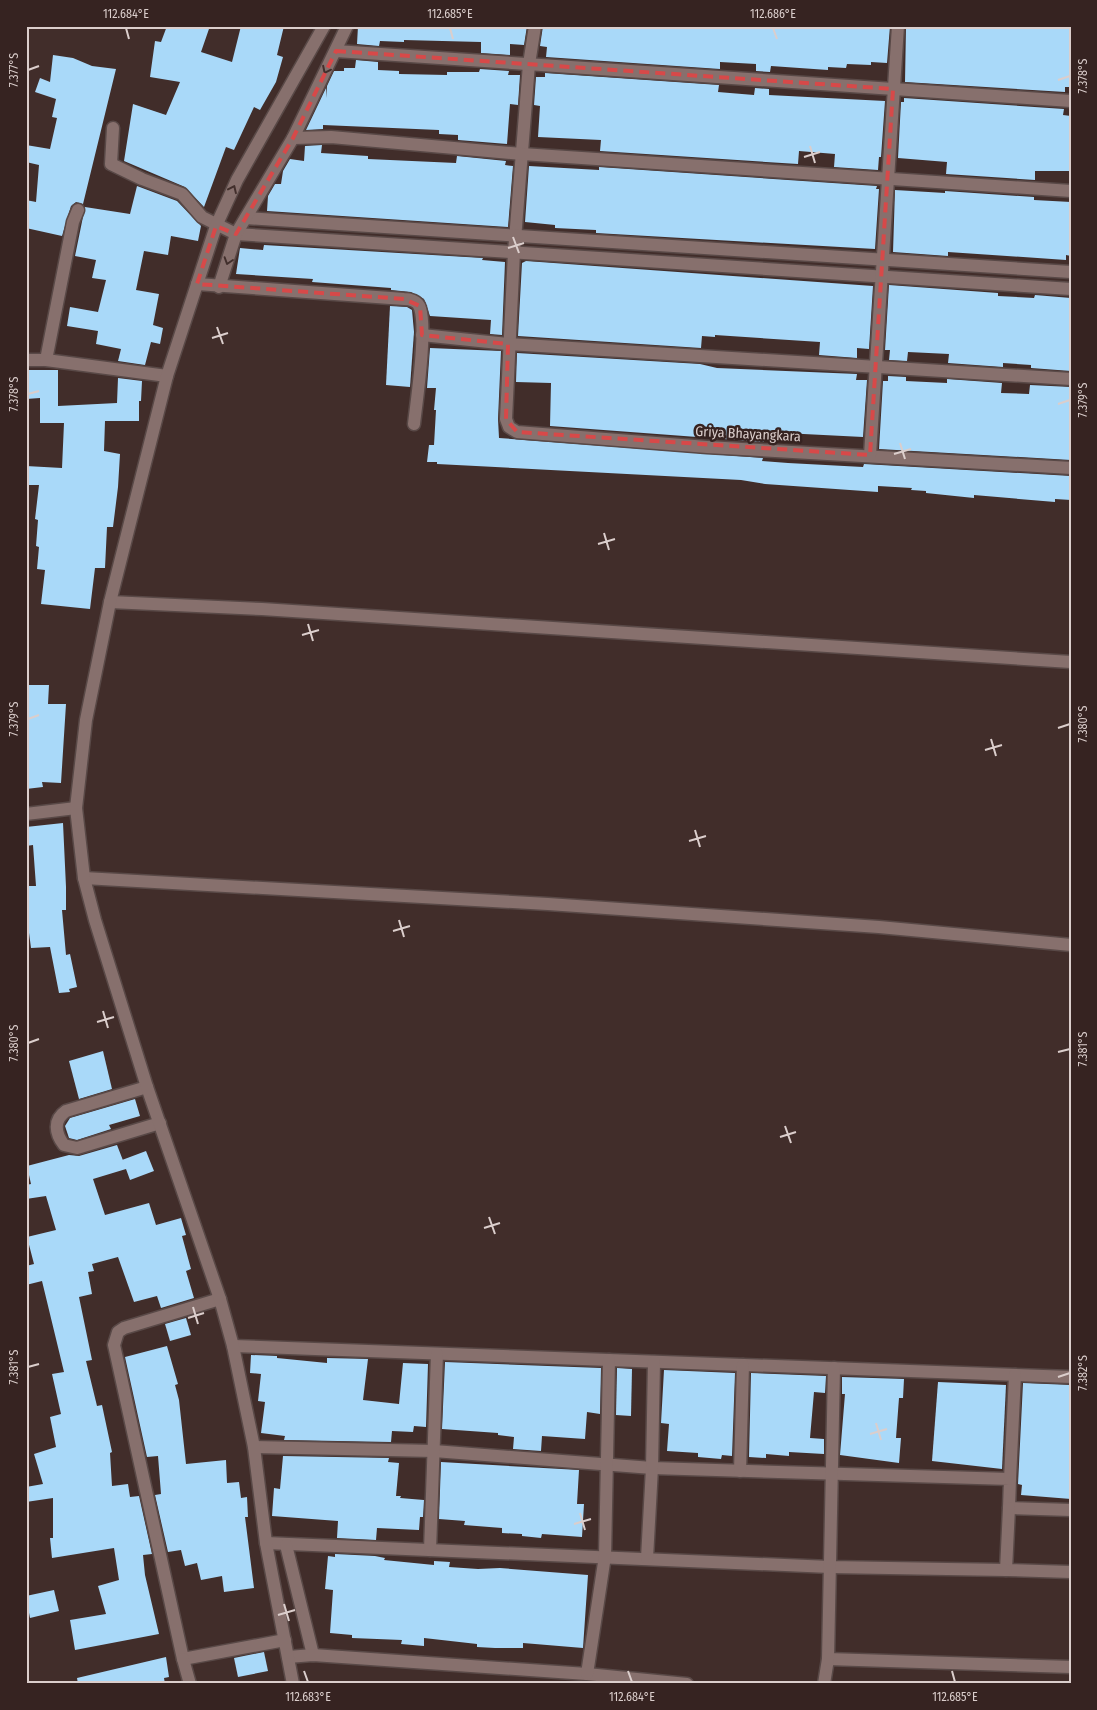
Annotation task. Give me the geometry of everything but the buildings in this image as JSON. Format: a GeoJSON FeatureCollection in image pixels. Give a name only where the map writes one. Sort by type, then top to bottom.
{"type":"FeatureCollection","features":[{"type":"Feature","properties":{"kind":"street"},"geometry":{"type":"LineString","coordinates":[[293,1684],[266,1543],[254,1447],[233,1346],[220,1299],[147,1087],[114,984],[84,878],[76,808],[86,720],[110,602],[167,376],[216,226],[237,180],[324,26]]}},
{"type":"Feature","properties":{"kind":"street"},"geometry":{"type":"LineString","coordinates":[[219,286],[236,234],[293,138],[347,26]]}},
{"type":"Feature","properties":{"kind":"street","name":"Griya Bhayangkara"},"geometry":{"type":"LineString","coordinates":[[535,26],[529,64],[508,344],[506,419],[509,427],[517,432],[707,447],[1071,468]]}},
{"type":"Feature","properties":{"kind":"street"},"geometry":{"type":"LineString","coordinates":[[870,455],[898,26]]}},
{"type":"Feature","properties":{"kind":"street"},"geometry":{"type":"LineString","coordinates":[[336,51],[1071,101]]}},
{"type":"Feature","properties":{"kind":"street"},"geometry":{"type":"LineString","coordinates":[[113,128],[111,164],[142,179],[182,194],[202,217],[216,226],[236,234],[515,242]]}},
{"type":"Feature","properties":{"kind":"street"},"geometry":{"type":"LineString","coordinates":[[293,138],[331,137],[522,154],[1071,191]]}},
{"type":"Feature","properties":{"kind":"street"},"geometry":{"type":"LineString","coordinates":[[46,360],[72,222],[78,210]]}},
{"type":"Feature","properties":{"kind":"street"},"geometry":{"type":"LineString","coordinates":[[246,218],[515,242],[883,270],[1071,289]]}},
{"type":"Feature","properties":{"kind":"street"},"geometry":{"type":"LineString","coordinates":[[883,270],[1071,272]]}},
{"type":"Feature","properties":{"kind":"street"},"geometry":{"type":"LineString","coordinates":[[197,284],[410,299],[420,308],[422,335],[414,424]]}},
{"type":"Feature","properties":{"kind":"street"},"geometry":{"type":"LineString","coordinates":[[422,335],[508,344],[1071,379]]}},
{"type":"Feature","properties":{"kind":"street"},"geometry":{"type":"LineString","coordinates":[[26,360],[46,360],[167,376]]}},
{"type":"Feature","properties":{"kind":"street"},"geometry":{"type":"LineString","coordinates":[[110,602],[311,612],[1071,662]]}},
{"type":"Feature","properties":{"kind":"street"},"geometry":{"type":"LineString","coordinates":[[26,814],[76,808]]}},
{"type":"Feature","properties":{"kind":"street"},"geometry":{"type":"LineString","coordinates":[[84,878],[548,904],[870,926],[1071,945]]}},
{"type":"Feature","properties":{"kind":"street"},"geometry":{"type":"LineString","coordinates":[[147,1087],[66,1111],[56,1122],[60,1139],[64,1145],[70,1148],[77,1148],[160,1123]]}},
{"type":"Feature","properties":{"kind":"street"},"geometry":{"type":"LineString","coordinates":[[190,1684],[183,1659],[115,1338],[118,1332],[124,1328],[220,1299]]}},
{"type":"Feature","properties":{"kind":"street"},"geometry":{"type":"LineString","coordinates":[[233,1346],[1071,1377]]}},
{"type":"Feature","properties":{"kind":"street"},"geometry":{"type":"LineString","coordinates":[[430,1550],[437,1354]]}},
{"type":"Feature","properties":{"kind":"street"},"geometry":{"type":"LineString","coordinates":[[587,1674],[605,1556],[609,1360]]}},
{"type":"Feature","properties":{"kind":"street"},"geometry":{"type":"LineString","coordinates":[[647,1558],[652,1468],[654,1362]]}},
{"type":"Feature","properties":{"kind":"street"},"geometry":{"type":"LineString","coordinates":[[740,1471],[743,1365]]}},
{"type":"Feature","properties":{"kind":"street"},"geometry":{"type":"LineString","coordinates":[[824,1684],[828,1659],[834,1368]]}},
{"type":"Feature","properties":{"kind":"street"},"geometry":{"type":"LineString","coordinates":[[1006,1570],[1014,1375]]}},
{"type":"Feature","properties":{"kind":"street"},"geometry":{"type":"LineString","coordinates":[[254,1447],[434,1451],[652,1468],[1010,1479]]}},
{"type":"Feature","properties":{"kind":"street"},"geometry":{"type":"LineString","coordinates":[[1009,1508],[1071,1510]]}},
{"type":"Feature","properties":{"kind":"street"},"geometry":{"type":"LineString","coordinates":[[266,1543],[286,1546],[605,1556],[830,1567],[1071,1572]]}},
{"type":"Feature","properties":{"kind":"street"},"geometry":{"type":"LineString","coordinates":[[286,1546],[313,1655]]}},
{"type":"Feature","properties":{"kind":"street"},"geometry":{"type":"LineString","coordinates":[[183,1659],[285,1640]]}},
{"type":"Feature","properties":{"kind":"street"},"geometry":{"type":"LineString","coordinates":[[288,1657],[313,1655],[587,1674],[687,1684]]}},
{"type":"Feature","properties":{"kind":"street"},"geometry":{"type":"LineString","coordinates":[[828,1659],[1071,1667]]}},
{"type":"Feature","properties":{"kind":"highlighted area"},"geometry":{"type":"Polygon","coordinates":[[[336,51],[893,89],[870,455],[517,432],[506,419],[508,344],[422,335],[420,306],[404,299],[197,284],[216,226],[236,234],[293,138],[336,51]]]}}]}
